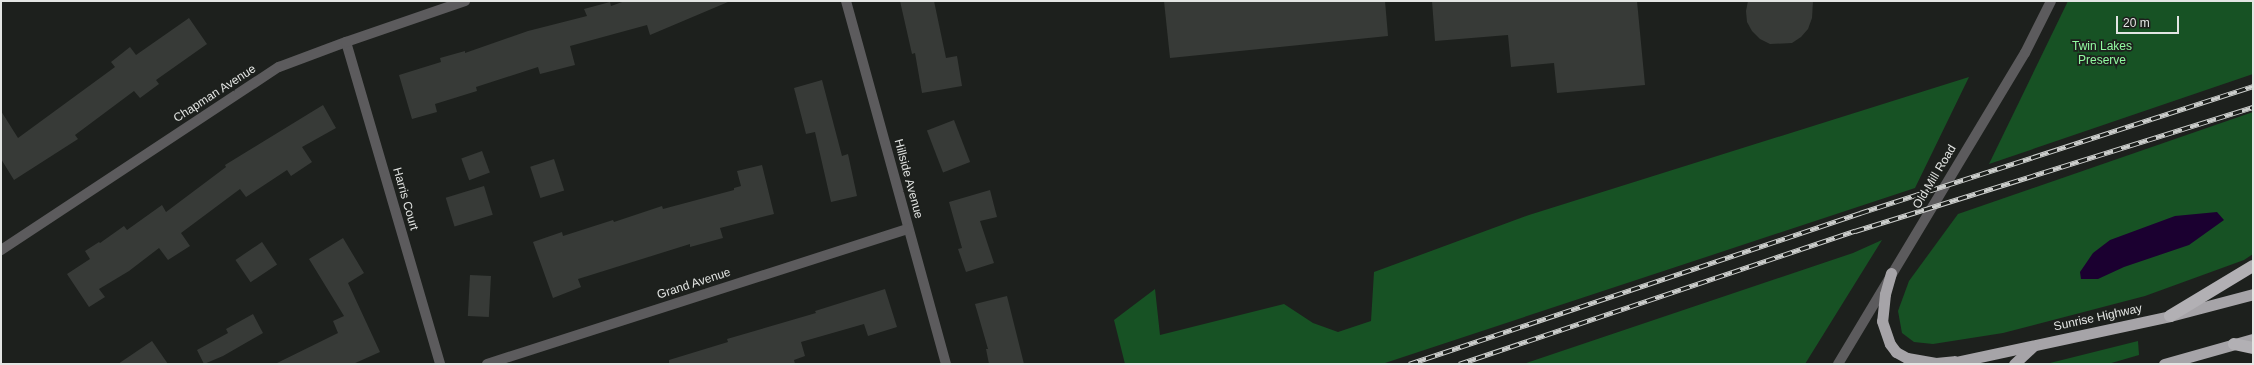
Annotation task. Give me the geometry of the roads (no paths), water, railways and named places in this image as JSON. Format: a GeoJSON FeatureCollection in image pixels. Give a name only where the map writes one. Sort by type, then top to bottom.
{"type":"FeatureCollection","features":[{"type":"Feature","properties":{"kind":"highway"},"geometry":{"type":"LineString","coordinates":[[2170,316],[2253,266]]}},
{"type":"Feature","properties":{"kind":"highway"},"geometry":{"type":"LineString","coordinates":[[1891,273],[1885,294],[1882,321],[1890,344],[1896,352],[1907,358],[1920,361],[1960,361]]}},
{"type":"Feature","properties":{"kind":"highway","name":"Sunrise Highway"},"geometry":{"type":"LineString","coordinates":[[1947,364],[2170,316],[2253,294]]}},
{"type":"Feature","properties":{"kind":"highway"},"geometry":{"type":"LineString","coordinates":[[2164,364],[2253,339]]}},
{"type":"Feature","properties":{"kind":"highway"},"geometry":{"type":"LineString","coordinates":[[2234,344],[2253,348]]}},
{"type":"Feature","properties":{"kind":"highway"},"geometry":{"type":"LineString","coordinates":[[2014,364],[2033,346]]}},
{"type":"Feature","properties":{"kind":"street","name":"Chapman Avenue"},"geometry":{"type":"LineString","coordinates":[[1,250],[279,68],[346,42],[465,1]]}},
{"type":"Feature","properties":{"kind":"street","name":"Hillside Avenue"},"geometry":{"type":"LineString","coordinates":[[846,1],[946,364]]}},
{"type":"Feature","properties":{"kind":"street","name":"Old Mill Road"},"geometry":{"type":"LineString","coordinates":[[1838,364],[1891,273],[2025,53],[2051,1]]}},
{"type":"Feature","properties":{"kind":"street","name":"Harris Court"},"geometry":{"type":"LineString","coordinates":[[346,42],[440,364]]}},
{"type":"Feature","properties":{"kind":"street","name":"Grand Avenue"},"geometry":{"type":"LineString","coordinates":[[487,364],[908,229]]}},
{"type":"Feature","properties":{"kind":"railway"},"geometry":{"type":"LineString","coordinates":[[1409,364],[1860,213],[2253,86]]}},
{"type":"Feature","properties":{"kind":"railway"},"geometry":{"type":"LineString","coordinates":[[1459,364],[1855,231],[2253,107]]}},
{"type":"Feature","properties":{"kind":"park label","name":"Twin Lakes Preserve"},"geometry":{"type":"Point","coordinates":[2102,54]}}]}
